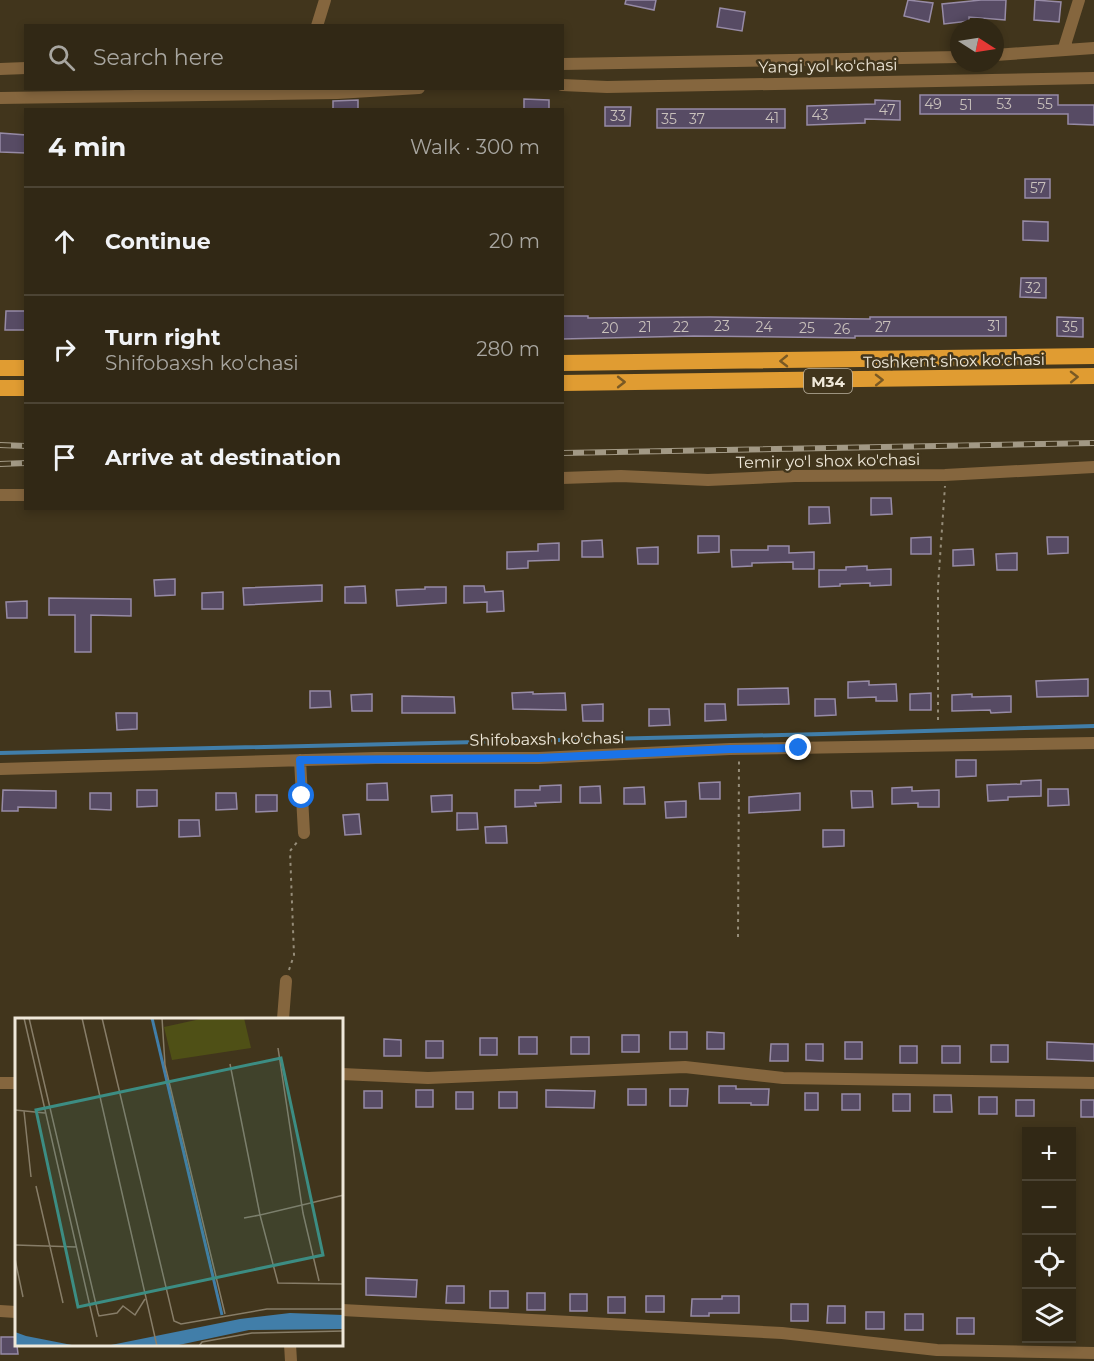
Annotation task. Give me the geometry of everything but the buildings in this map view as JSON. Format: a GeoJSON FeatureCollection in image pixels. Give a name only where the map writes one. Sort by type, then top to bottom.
{"type":"FeatureCollection","features":[{"type":"Feature","properties":{"kind":"highway","name":"Toshkent shox ko'chasi"},"geometry":{"type":"LineString","coordinates":[[564,363],[1094,356]]}},
{"type":"Feature","properties":{"kind":"highway"},"geometry":{"type":"LineString","coordinates":[[0,368],[24,368]]}},
{"type":"Feature","properties":{"kind":"highway","name":"Toshkent shox ko'chasi"},"geometry":{"type":"LineString","coordinates":[[564,383],[1094,376]]}},
{"type":"Feature","properties":{"kind":"highway"},"geometry":{"type":"LineString","coordinates":[[0,388],[24,388]]}},
{"type":"Feature","properties":{"kind":"street"},"geometry":{"type":"LineString","coordinates":[[318,24],[324,0]]}},
{"type":"Feature","properties":{"kind":"street"},"geometry":{"type":"LineString","coordinates":[[1064,48],[1079,0]]}},
{"type":"Feature","properties":{"kind":"street"},"geometry":{"type":"LineString","coordinates":[[1004,54],[1064,48],[1094,48]]}},
{"type":"Feature","properties":{"kind":"street"},"geometry":{"type":"LineString","coordinates":[[564,64],[950,57]]}},
{"type":"Feature","properties":{"kind":"street"},"geometry":{"type":"LineString","coordinates":[[0,69],[24,68]]}},
{"type":"Feature","properties":{"kind":"street","name":"Yangi yol ko'chasi"},"geometry":{"type":"LineString","coordinates":[[564,85],[607,87],[1094,78]]}},
{"type":"Feature","properties":{"kind":"street"},"geometry":{"type":"LineString","coordinates":[[0,98],[364,90]]}},
{"type":"Feature","properties":{"kind":"street","name":"Temir yo'l shox ko'chasi"},"geometry":{"type":"LineString","coordinates":[[564,478],[621,476],[708,480],[795,476],[945,475],[1094,467]]}},
{"type":"Feature","properties":{"kind":"street"},"geometry":{"type":"LineString","coordinates":[[0,495],[24,495]]}},
{"type":"Feature","properties":{"kind":"street","name":"Shifobaxsh ko'chasi"},"geometry":{"type":"LineString","coordinates":[[0,769],[300,760],[539,758],[739,749],[1094,742]]}},
{"type":"Feature","properties":{"kind":"street"},"geometry":{"type":"LineString","coordinates":[[300,760],[304,833]]}},
{"type":"Feature","properties":{"kind":"street"},"geometry":{"type":"LineString","coordinates":[[283,1018],[286,981]]}},
{"type":"Feature","properties":{"kind":"street"},"geometry":{"type":"LineString","coordinates":[[344,1074],[428,1078],[685,1068],[783,1078],[1094,1083]]}},
{"type":"Feature","properties":{"kind":"street"},"geometry":{"type":"LineString","coordinates":[[344,1310],[782,1333],[938,1350],[1094,1353]]}},
{"type":"Feature","properties":{"kind":"street"},"geometry":{"type":"LineString","coordinates":[[0,1311],[15,1312]]}},
{"type":"Feature","properties":{"kind":"street"},"geometry":{"type":"LineString","coordinates":[[290,1346],[291,1361]]}},
{"type":"Feature","properties":{"kind":"path"},"geometry":{"type":"LineString","coordinates":[[938,720],[938,586],[945,508],[945,475]]}},
{"type":"Feature","properties":{"kind":"path"},"geometry":{"type":"LineString","coordinates":[[738,937],[739,749]]}},
{"type":"Feature","properties":{"kind":"path"},"geometry":{"type":"LineString","coordinates":[[286,981],[294,955],[290,851],[304,833]]}},
{"type":"Feature","properties":{"kind":"waterway"},"geometry":{"type":"LineString","coordinates":[[0,753],[1094,726]]}},
{"type":"Feature","properties":{"kind":"railway"},"geometry":{"type":"LineString","coordinates":[[564,453],[1094,443]]}},
{"type":"Feature","properties":{"kind":"railway"},"geometry":{"type":"LineString","coordinates":[[0,445],[24,446]]}},
{"type":"Feature","properties":{"kind":"railway"},"geometry":{"type":"LineString","coordinates":[[0,464],[24,463]]}},
{"type":"Feature","properties":{"kind":"route"},"geometry":{"type":"LineString","coordinates":[[302,796],[300,760],[440,757],[539,758],[799,748]]}}]}
